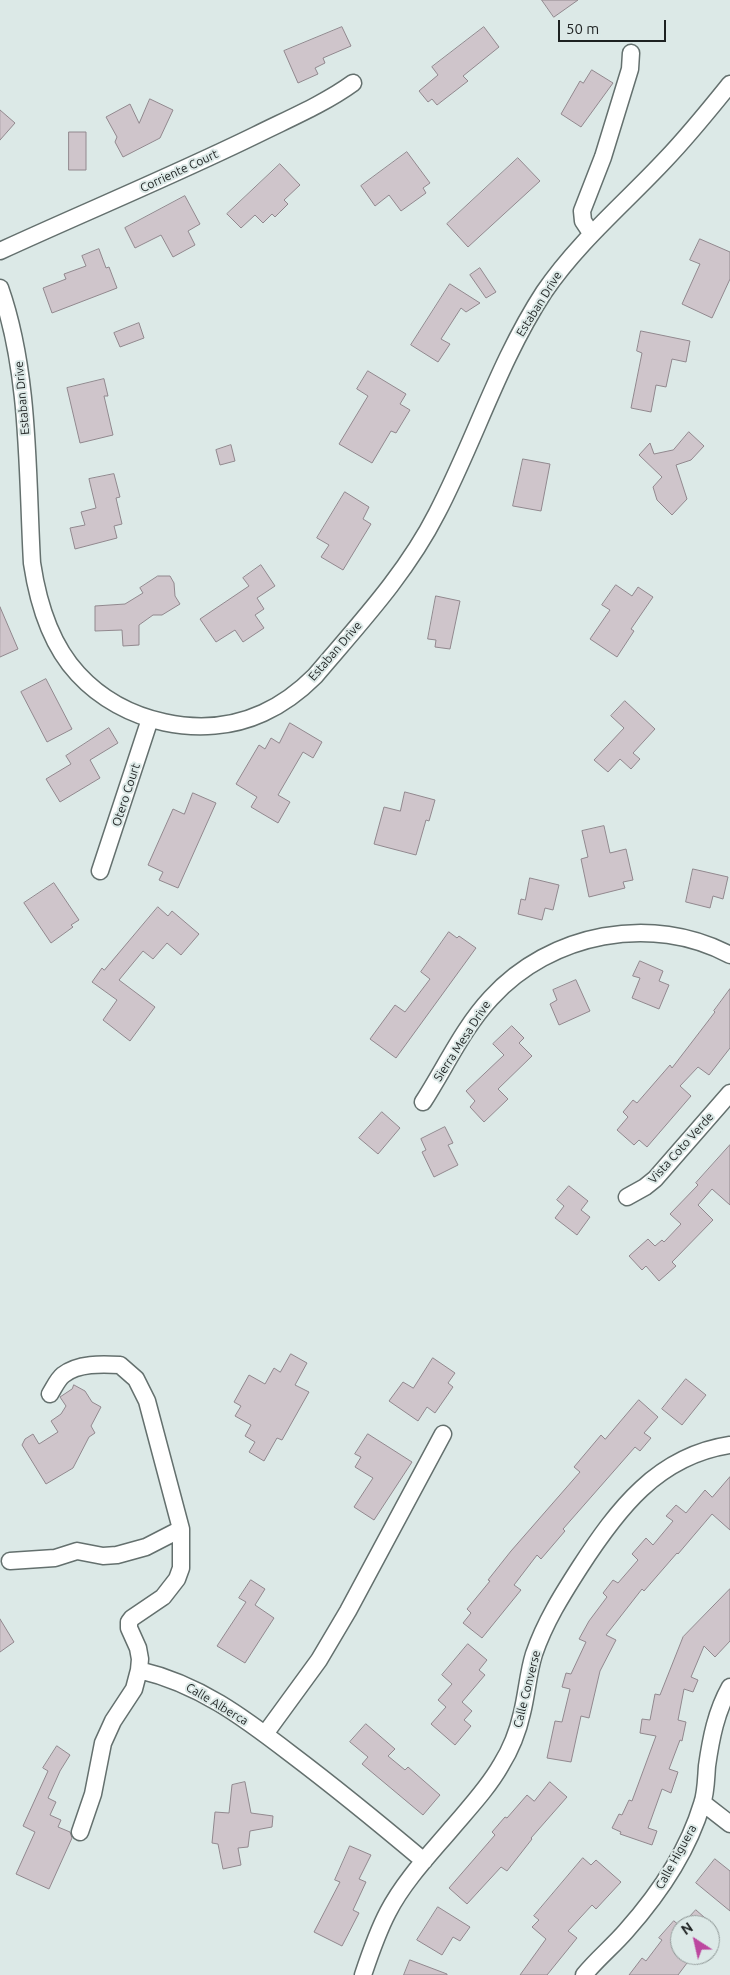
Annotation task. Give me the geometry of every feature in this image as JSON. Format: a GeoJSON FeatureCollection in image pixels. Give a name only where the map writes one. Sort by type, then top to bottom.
{"type":"FeatureCollection","features":[{"type":"Feature","properties":{"kind":"street"},"geometry":{"type":"LineString","coordinates":[[591,233],[583,220],[582,211],[606,148],[630,69],[631,53]]}},
{"type":"Feature","properties":{"kind":"street","name":"Corriente Court"},"geometry":{"type":"LineString","coordinates":[[0,251],[162,180],[244,141],[303,111],[353,82]]}},
{"type":"Feature","properties":{"kind":"street","name":"Estaban Drive"},"geometry":{"type":"LineString","coordinates":[[0,288],[11,321],[18,356],[32,563],[40,605],[57,644],[67,661],[82,679],[100,694],[113,703],[150,719],[193,726],[214,726],[246,720],[262,714],[290,698],[315,676],[390,587],[423,539],[456,475],[473,433],[519,335],[547,288],[591,233],[666,159],[730,84]]}},
{"type":"Feature","properties":{"kind":"street","name":"Otero Court"},"geometry":{"type":"LineString","coordinates":[[100,871],[150,719]]}},
{"type":"Feature","properties":{"kind":"street","name":"Sierra Mesa Drive"},"geometry":{"type":"LineString","coordinates":[[423,1102],[478,1013],[491,998],[522,970],[558,950],[603,937],[640,932],[676,935],[698,940],[730,955]]}},
{"type":"Feature","properties":{"kind":"street","name":"Vista Coto Verde"},"geometry":{"type":"LineString","coordinates":[[627,1197],[655,1179],[730,1093]]}},
{"type":"Feature","properties":{"kind":"street"},"geometry":{"type":"LineString","coordinates":[[50,1394],[63,1375],[72,1370],[91,1365],[120,1365],[136,1379],[147,1401],[181,1529],[181,1568],[177,1579],[164,1598],[132,1618],[129,1622],[129,1628],[138,1648],[139,1670],[134,1689],[113,1721],[103,1743],[93,1794],[80,1832]]}},
{"type":"Feature","properties":{"kind":"street"},"geometry":{"type":"LineString","coordinates":[[265,1734],[319,1660],[348,1611],[443,1434]]}},
{"type":"Feature","properties":{"kind":"street","name":"Calle Converse"},"geometry":{"type":"LineString","coordinates":[[363,1975],[388,1912],[424,1861],[490,1783],[500,1767],[517,1731],[533,1657],[540,1637],[567,1588],[602,1534],[628,1501],[656,1476],[690,1457],[730,1445]]}},
{"type":"Feature","properties":{"kind":"street"},"geometry":{"type":"LineString","coordinates":[[10,1561],[55,1558],[77,1551],[85,1551],[103,1556],[117,1555],[146,1547],[181,1529]]}},
{"type":"Feature","properties":{"kind":"street","name":"Calle Alberca"},"geometry":{"type":"LineString","coordinates":[[139,1670],[161,1675],[194,1688],[243,1717],[328,1782],[424,1861]]}},
{"type":"Feature","properties":{"kind":"street","name":"Calle Higuera"},"geometry":{"type":"LineString","coordinates":[[584,1975],[626,1931],[650,1902],[671,1871],[690,1835],[703,1803],[711,1738],[716,1718],[730,1686]]}},
{"type":"Feature","properties":{"kind":"street"},"geometry":{"type":"LineString","coordinates":[[703,1803],[730,1824]]}},
{"type":"Feature","properties":{"kind":"building"},"geometry":{"type":"Polygon","coordinates":[[[542,0],[578,0],[554,17],[542,0]]]}},
{"type":"Feature","properties":{"kind":"building"},"geometry":{"type":"Polygon","coordinates":[[[342,27],[351,46],[323,58],[325,63],[315,68],[318,74],[298,83],[284,51],[342,27]]]}},
{"type":"Feature","properties":{"kind":"building"},"geometry":{"type":"Polygon","coordinates":[[[484,27],[499,47],[463,76],[468,81],[437,105],[432,99],[428,102],[419,91],[438,75],[432,67],[484,27]]]}},
{"type":"Feature","properties":{"kind":"building"},"geometry":{"type":"Polygon","coordinates":[[[592,70],[613,83],[581,127],[561,114],[580,81],[583,83],[592,70]]]}},
{"type":"Feature","properties":{"kind":"building"},"geometry":{"type":"Polygon","coordinates":[[[150,99],[173,110],[160,138],[123,157],[115,142],[117,137],[106,117],[130,104],[139,123],[150,99]]]}},
{"type":"Feature","properties":{"kind":"building"},"geometry":{"type":"Polygon","coordinates":[[[0,110],[15,123],[0,140],[0,110]]]}},
{"type":"Feature","properties":{"kind":"building"},"geometry":{"type":"Polygon","coordinates":[[[69,132],[86,132],[86,170],[69,170],[69,132]]]}},
{"type":"Feature","properties":{"kind":"building"},"geometry":{"type":"Polygon","coordinates":[[[407,152],[430,183],[423,188],[426,193],[401,211],[389,195],[375,206],[361,186],[407,152]]]}},
{"type":"Feature","properties":{"kind":"building"},"geometry":{"type":"Polygon","coordinates":[[[518,158],[540,181],[468,247],[447,224],[518,158]]]}},
{"type":"Feature","properties":{"kind":"building"},"geometry":{"type":"Polygon","coordinates":[[[280,164],[300,185],[284,200],[288,204],[275,217],[272,214],[263,223],[255,215],[241,228],[227,214],[280,164]]]}},
{"type":"Feature","properties":{"kind":"building"},"geometry":{"type":"Polygon","coordinates":[[[185,196],[200,224],[188,231],[195,245],[173,257],[161,235],[135,248],[125,228],[185,196]]]}},
{"type":"Feature","properties":{"kind":"building"},"geometry":{"type":"Polygon","coordinates":[[[700,239],[730,252],[730,279],[712,318],[682,304],[700,264],[690,260],[700,239]]]}},
{"type":"Feature","properties":{"kind":"building"},"geometry":{"type":"Polygon","coordinates":[[[99,249],[106,268],[109,267],[117,288],[52,313],[43,288],[66,279],[64,274],[86,266],[82,256],[99,249]]]}},
{"type":"Feature","properties":{"kind":"building"},"geometry":{"type":"Polygon","coordinates":[[[480,268],[496,292],[486,298],[470,275],[480,268]]]}},
{"type":"Feature","properties":{"kind":"building"},"geometry":{"type":"Polygon","coordinates":[[[450,284],[480,303],[466,312],[461,308],[441,339],[450,344],[438,362],[411,345],[450,284]]]}},
{"type":"Feature","properties":{"kind":"building"},"geometry":{"type":"Polygon","coordinates":[[[139,323],[144,338],[120,347],[114,333],[139,323]]]}},
{"type":"Feature","properties":{"kind":"building"},"geometry":{"type":"Polygon","coordinates":[[[641,331],[690,341],[686,362],[672,359],[666,387],[656,385],[651,412],[631,408],[642,353],[637,351],[641,331]]]}},
{"type":"Feature","properties":{"kind":"building"},"geometry":{"type":"Polygon","coordinates":[[[368,371],[406,394],[400,404],[410,410],[396,433],[391,431],[372,463],[339,444],[368,396],[357,389],[368,371]]]}},
{"type":"Feature","properties":{"kind":"building"},"geometry":{"type":"Polygon","coordinates":[[[104,379],[108,396],[104,396],[113,435],[80,443],[67,388],[104,379]]]}},
{"type":"Feature","properties":{"kind":"building"},"geometry":{"type":"Polygon","coordinates":[[[689,432],[704,446],[691,460],[676,465],[687,499],[672,515],[657,500],[653,487],[662,477],[639,455],[650,443],[654,454],[673,450],[689,432]]]}},
{"type":"Feature","properties":{"kind":"building"},"geometry":{"type":"Polygon","coordinates":[[[231,445],[235,461],[220,465],[216,450],[231,445]]]}},
{"type":"Feature","properties":{"kind":"building"},"geometry":{"type":"Polygon","coordinates":[[[523,459],[550,464],[541,511],[513,506],[523,459]]]}},
{"type":"Feature","properties":{"kind":"building"},"geometry":{"type":"Polygon","coordinates":[[[114,474],[120,497],[116,498],[122,524],[114,526],[117,538],[75,549],[70,528],[85,525],[81,512],[96,508],[89,479],[114,474]]]}},
{"type":"Feature","properties":{"kind":"building"},"geometry":{"type":"Polygon","coordinates":[[[345,492],[369,507],[363,519],[371,524],[343,570],[321,557],[329,545],[317,538],[345,492]]]}},
{"type":"Feature","properties":{"kind":"building"},"geometry":{"type":"Polygon","coordinates":[[[261,565],[275,586],[257,598],[264,609],[255,615],[264,628],[243,642],[235,630],[216,642],[200,619],[249,586],[243,578],[261,565]]]}},
{"type":"Feature","properties":{"kind":"building"},"geometry":{"type":"Polygon","coordinates":[[[158,576],[170,576],[174,583],[175,596],[180,604],[162,615],[153,615],[139,625],[139,645],[123,646],[122,630],[95,631],[95,606],[125,604],[143,593],[140,588],[158,576]]]}},
{"type":"Feature","properties":{"kind":"building"},"geometry":{"type":"Polygon","coordinates":[[[616,585],[632,596],[638,587],[653,597],[631,629],[634,631],[617,657],[590,639],[610,610],[602,605],[616,585]]]}},
{"type":"Feature","properties":{"kind":"building"},"geometry":{"type":"Polygon","coordinates":[[[436,596],[460,601],[450,649],[435,647],[436,640],[428,639],[436,596]]]}},
{"type":"Feature","properties":{"kind":"building"},"geometry":{"type":"Polygon","coordinates":[[[0,607],[18,649],[0,657],[0,607]]]}},
{"type":"Feature","properties":{"kind":"building"},"geometry":{"type":"Polygon","coordinates":[[[46,679],[72,729],[47,742],[21,692],[46,679]]]}},
{"type":"Feature","properties":{"kind":"building"},"geometry":{"type":"Polygon","coordinates":[[[625,701],[655,729],[633,753],[640,759],[631,769],[620,759],[608,772],[594,760],[624,728],[611,716],[625,701]]]}},
{"type":"Feature","properties":{"kind":"building"},"geometry":{"type":"Polygon","coordinates":[[[290,723],[322,742],[313,758],[303,752],[278,795],[290,802],[278,823],[251,807],[257,797],[236,784],[259,745],[265,749],[271,738],[279,743],[290,723]]]}},
{"type":"Feature","properties":{"kind":"building"},"geometry":{"type":"Polygon","coordinates":[[[109,728],[118,743],[90,760],[100,778],[60,802],[46,779],[71,764],[66,756],[109,728]]]}},
{"type":"Feature","properties":{"kind":"building"},"geometry":{"type":"Polygon","coordinates":[[[405,792],[435,800],[429,821],[426,820],[416,855],[374,844],[384,807],[400,811],[405,792]]]}},
{"type":"Feature","properties":{"kind":"building"},"geometry":{"type":"Polygon","coordinates":[[[193,793],[216,803],[178,888],[159,880],[163,872],[148,865],[173,809],[184,814],[193,793]]]}},
{"type":"Feature","properties":{"kind":"building"},"geometry":{"type":"Polygon","coordinates":[[[604,826],[610,853],[626,849],[633,880],[623,882],[625,888],[589,897],[581,859],[588,857],[582,831],[604,826]]]}},
{"type":"Feature","properties":{"kind":"building"},"geometry":{"type":"Polygon","coordinates":[[[693,869],[728,877],[723,899],[713,896],[710,908],[686,902],[693,869]]]}},
{"type":"Feature","properties":{"kind":"building"},"geometry":{"type":"Polygon","coordinates":[[[530,878],[559,885],[553,910],[545,908],[542,920],[518,914],[521,899],[525,900],[530,878]]]}},
{"type":"Feature","properties":{"kind":"building"},"geometry":{"type":"Polygon","coordinates":[[[54,883],[79,920],[71,925],[73,927],[51,943],[24,903],[54,883]]]}},
{"type":"Feature","properties":{"kind":"building"},"geometry":{"type":"Polygon","coordinates":[[[158,907],[168,916],[172,911],[199,934],[181,955],[167,943],[153,959],[143,951],[119,980],[155,1007],[130,1041],[103,1020],[117,1000],[92,982],[102,968],[104,970],[158,907]]]}},
{"type":"Feature","properties":{"kind":"building"},"geometry":{"type":"Polygon","coordinates":[[[449,932],[457,938],[459,936],[476,948],[396,1058],[370,1039],[395,1005],[405,1012],[430,979],[421,972],[449,932]]]}},
{"type":"Feature","properties":{"kind":"building"},"geometry":{"type":"Polygon","coordinates":[[[640,961],[663,971],[659,981],[669,985],[659,1009],[632,998],[640,978],[633,976],[640,961]]]}},
{"type":"Feature","properties":{"kind":"building"},"geometry":{"type":"Polygon","coordinates":[[[576,980],[590,1011],[559,1025],[550,1004],[557,1000],[553,990],[576,980]]]}},
{"type":"Feature","properties":{"kind":"building"},"geometry":{"type":"Polygon","coordinates":[[[730,989],[730,1048],[709,1075],[698,1067],[680,1086],[691,1096],[647,1147],[639,1140],[634,1145],[617,1130],[628,1117],[623,1112],[633,1100],[637,1103],[670,1065],[672,1068],[715,1012],[730,989]]]}},
{"type":"Feature","properties":{"kind":"building"},"geometry":{"type":"Polygon","coordinates":[[[512,1026],[524,1038],[519,1043],[532,1056],[498,1089],[508,1099],[484,1122],[470,1107],[475,1101],[466,1091],[504,1055],[493,1044],[512,1026]]]}},
{"type":"Feature","properties":{"kind":"building"},"geometry":{"type":"Polygon","coordinates":[[[382,1112],[400,1128],[378,1154],[359,1138],[382,1112]]]}},
{"type":"Feature","properties":{"kind":"building"},"geometry":{"type":"Polygon","coordinates":[[[445,1127],[453,1143],[448,1145],[458,1165],[434,1177],[422,1152],[426,1150],[421,1139],[445,1127]]]}},
{"type":"Feature","properties":{"kind":"building"},"geometry":{"type":"Polygon","coordinates":[[[730,1145],[730,1205],[712,1189],[698,1205],[713,1220],[672,1262],[676,1266],[659,1281],[646,1266],[642,1270],[629,1256],[648,1239],[655,1246],[662,1240],[664,1242],[681,1224],[670,1214],[698,1185],[696,1183],[730,1145]]]}},
{"type":"Feature","properties":{"kind":"building"},"geometry":{"type":"Polygon","coordinates":[[[569,1186],[588,1201],[581,1210],[590,1217],[577,1235],[555,1218],[564,1206],[557,1200],[569,1186]]]}},
{"type":"Feature","properties":{"kind":"building"},"geometry":{"type":"Polygon","coordinates":[[[291,1354],[307,1363],[295,1385],[309,1392],[282,1440],[277,1438],[264,1461],[249,1452],[255,1442],[245,1436],[251,1425],[235,1416],[241,1406],[234,1402],[249,1375],[265,1384],[274,1368],[280,1372],[291,1354]]]}},
{"type":"Feature","properties":{"kind":"building"},"geometry":{"type":"Polygon","coordinates":[[[433,1358],[455,1373],[448,1383],[453,1387],[435,1413],[427,1407],[418,1421],[389,1401],[403,1382],[413,1388],[433,1358]]]}},
{"type":"Feature","properties":{"kind":"building"},"geometry":{"type":"Polygon","coordinates":[[[686,1379],[706,1395],[682,1425],[662,1409],[686,1379]]]}},
{"type":"Feature","properties":{"kind":"building"},"geometry":{"type":"Polygon","coordinates":[[[74,1385],[85,1391],[92,1402],[101,1407],[91,1426],[95,1433],[89,1437],[73,1468],[46,1484],[22,1445],[25,1439],[33,1434],[39,1444],[58,1432],[51,1421],[61,1414],[66,1406],[60,1397],[72,1389],[74,1385]]]}},
{"type":"Feature","properties":{"kind":"building"},"geometry":{"type":"Polygon","coordinates":[[[639,1400],[658,1417],[644,1433],[651,1438],[640,1451],[635,1447],[563,1529],[565,1531],[541,1559],[537,1555],[514,1585],[521,1590],[482,1638],[463,1623],[471,1613],[467,1609],[511,1551],[580,1472],[574,1467],[601,1435],[605,1439],[639,1400]]]}},
{"type":"Feature","properties":{"kind":"building"},"geometry":{"type":"Polygon","coordinates":[[[368,1434],[412,1462],[374,1520],[354,1507],[373,1478],[355,1467],[361,1457],[355,1454],[368,1434]]]}},
{"type":"Feature","properties":{"kind":"building"},"geometry":{"type":"Polygon","coordinates":[[[730,1477],[730,1530],[712,1514],[644,1591],[642,1589],[606,1635],[616,1640],[600,1671],[589,1718],[581,1716],[571,1762],[547,1758],[555,1721],[562,1722],[570,1689],[562,1687],[566,1673],[571,1674],[586,1642],[579,1639],[589,1621],[607,1597],[603,1593],[613,1580],[618,1583],[638,1560],[632,1554],[646,1538],[653,1545],[673,1521],[666,1516],[676,1505],[686,1513],[705,1490],[712,1497],[730,1477]]]}},
{"type":"Feature","properties":{"kind":"building"},"geometry":{"type":"Polygon","coordinates":[[[251,1580],[265,1589],[255,1605],[274,1618],[245,1663],[217,1646],[246,1602],[239,1598],[251,1580]]]}},
{"type":"Feature","properties":{"kind":"building"},"geometry":{"type":"Polygon","coordinates":[[[730,1589],[730,1641],[715,1657],[704,1646],[691,1677],[698,1680],[693,1692],[684,1689],[678,1720],[686,1722],[682,1741],[680,1740],[669,1769],[678,1772],[671,1793],[662,1789],[648,1828],[657,1831],[652,1845],[620,1834],[621,1832],[612,1828],[619,1814],[622,1815],[629,1800],[632,1801],[656,1736],[640,1733],[642,1719],[650,1720],[655,1694],[660,1695],[683,1637],[730,1589]]]}},
{"type":"Feature","properties":{"kind":"building"},"geometry":{"type":"Polygon","coordinates":[[[0,1619],[14,1642],[0,1652],[0,1619]]]}},
{"type":"Feature","properties":{"kind":"building"},"geometry":{"type":"Polygon","coordinates":[[[468,1644],[487,1660],[479,1670],[485,1675],[462,1702],[472,1711],[464,1720],[471,1726],[455,1745],[431,1724],[446,1707],[438,1700],[452,1684],[442,1675],[468,1644]]]}},
{"type":"Feature","properties":{"kind":"building"},"geometry":{"type":"Polygon","coordinates":[[[366,1724],[395,1749],[388,1756],[405,1770],[408,1767],[440,1795],[423,1815],[362,1764],[368,1757],[350,1742],[366,1724]]]}},
{"type":"Feature","properties":{"kind":"building"},"geometry":{"type":"Polygon","coordinates":[[[57,1746],[70,1755],[60,1771],[48,1798],[56,1802],[50,1815],[61,1820],[58,1827],[70,1832],[72,1838],[49,1889],[16,1874],[35,1832],[23,1826],[48,1771],[43,1768],[57,1746]]]}},
{"type":"Feature","properties":{"kind":"building"},"geometry":{"type":"Polygon","coordinates":[[[245,1782],[251,1813],[273,1816],[272,1827],[250,1831],[248,1847],[238,1848],[241,1865],[223,1869],[218,1844],[212,1843],[215,1812],[229,1813],[232,1785],[245,1782]]]}},
{"type":"Feature","properties":{"kind":"building"},"geometry":{"type":"Polygon","coordinates":[[[550,1782],[567,1797],[531,1838],[507,1871],[501,1867],[467,1904],[449,1888],[495,1835],[492,1832],[505,1817],[507,1818],[527,1795],[534,1801],[550,1782]]]}},
{"type":"Feature","properties":{"kind":"building"},"geometry":{"type":"Polygon","coordinates":[[[350,1846],[371,1855],[359,1879],[366,1882],[353,1910],[359,1913],[342,1946],[314,1932],[340,1882],[335,1880],[350,1846]]]}},
{"type":"Feature","properties":{"kind":"building"},"geometry":{"type":"Polygon","coordinates":[[[583,1858],[591,1865],[596,1860],[621,1882],[596,1909],[592,1905],[568,1931],[577,1938],[547,1975],[520,1975],[546,1939],[532,1927],[539,1920],[534,1916],[583,1858]]]}},
{"type":"Feature","properties":{"kind":"building"},"geometry":{"type":"Polygon","coordinates":[[[715,1859],[730,1871],[730,1911],[696,1883],[715,1859]]]}},
{"type":"Feature","properties":{"kind":"building"},"geometry":{"type":"Polygon","coordinates":[[[438,1907],[470,1927],[460,1941],[453,1937],[442,1955],[417,1940],[438,1907]]]}},
{"type":"Feature","properties":{"kind":"building"},"geometry":{"type":"Polygon","coordinates":[[[696,1910],[702,1915],[691,1915],[696,1910]]]}},
{"type":"Feature","properties":{"kind":"building"},"geometry":{"type":"Polygon","coordinates":[[[670,1926],[670,1965],[686,1965],[678,1975],[629,1975],[642,1958],[646,1961],[662,1940],[659,1938],[670,1926]]]}},
{"type":"Feature","properties":{"kind":"building"},"geometry":{"type":"Polygon","coordinates":[[[410,1960],[447,1974],[447,1975],[404,1975],[410,1960]]]}}]}
